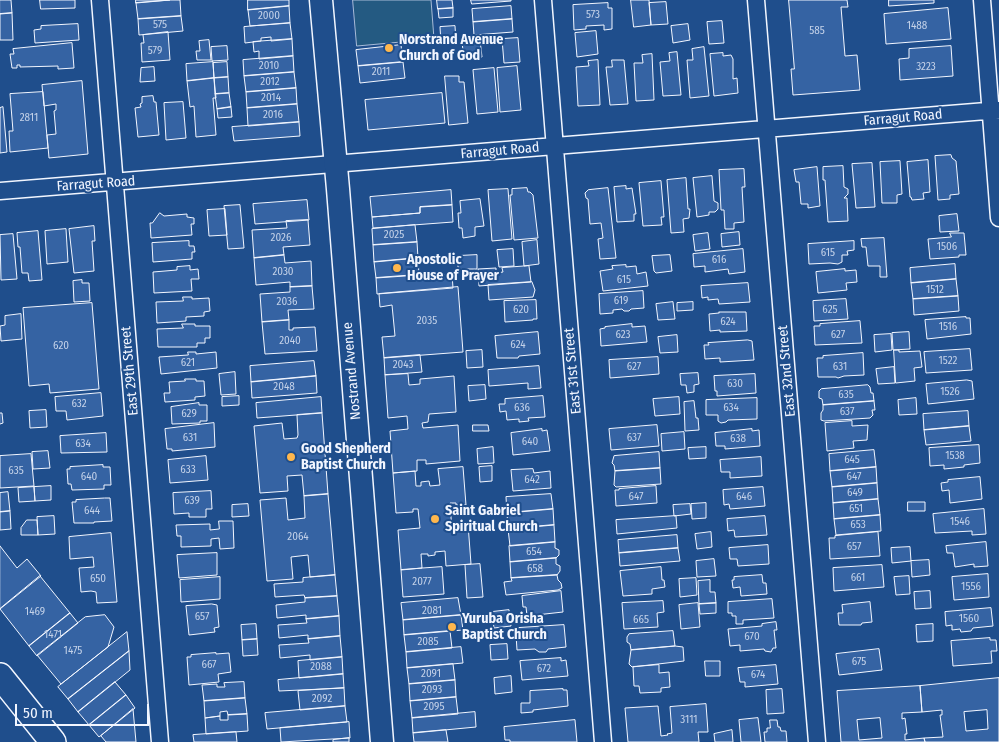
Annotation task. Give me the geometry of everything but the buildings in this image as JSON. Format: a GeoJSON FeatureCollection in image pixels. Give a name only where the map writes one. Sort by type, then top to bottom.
{"type":"FeatureCollection","features":[{"type":"Feature","properties":{"kind":"main road","name":"Nostrand Avenue"},"geometry":{"type":"LineString","coordinates":[[321,0],[336,164],[382,742]]}},
{"type":"Feature","properties":{"kind":"main road"},"geometry":{"type":"LineString","coordinates":[[4,688],[53,742]]}},
{"type":"Feature","properties":{"kind":"street","name":"East 29th Street"},"geometry":{"type":"LineString","coordinates":[[100,0],[160,742]]}},
{"type":"Feature","properties":{"kind":"street","name":"East 31st Street"},"geometry":{"type":"LineString","coordinates":[[543,0],[603,742]]}},
{"type":"Feature","properties":{"kind":"street","name":"East 32nd Street"},"geometry":{"type":"LineString","coordinates":[[756,0],[817,742]]}},
{"type":"Feature","properties":{"kind":"street"},"geometry":{"type":"LineString","coordinates":[[982,0],[995,110],[999,218]]}},
{"type":"Feature","properties":{"kind":"street","name":"Farragut Road"},"geometry":{"type":"LineString","coordinates":[[0,191],[995,110]]}},
{"type":"Feature","properties":{"kind":"shaded area"},"geometry":{"type":"Polygon","coordinates":[[[353,0],[431,0],[434,39],[357,46],[353,0]]]}},
{"type":"Feature","properties":{"kind":"place","name":"Norstrand Avenue Church of God"},"geometry":{"type":"Point","coordinates":[389,48]}},
{"type":"Feature","properties":{"kind":"place","name":"Apostolic House of Prayer"},"geometry":{"type":"Point","coordinates":[397,268]}},
{"type":"Feature","properties":{"kind":"place","name":"Good Shepherd Baptist Church"},"geometry":{"type":"Point","coordinates":[291,457]}},
{"type":"Feature","properties":{"kind":"place","name":"Saint Gabriel Spiritual Church"},"geometry":{"type":"Point","coordinates":[435,519]}},
{"type":"Feature","properties":{"kind":"place","name":"Yuruba Orisha Baptist Church"},"geometry":{"type":"Point","coordinates":[452,627]}}]}
